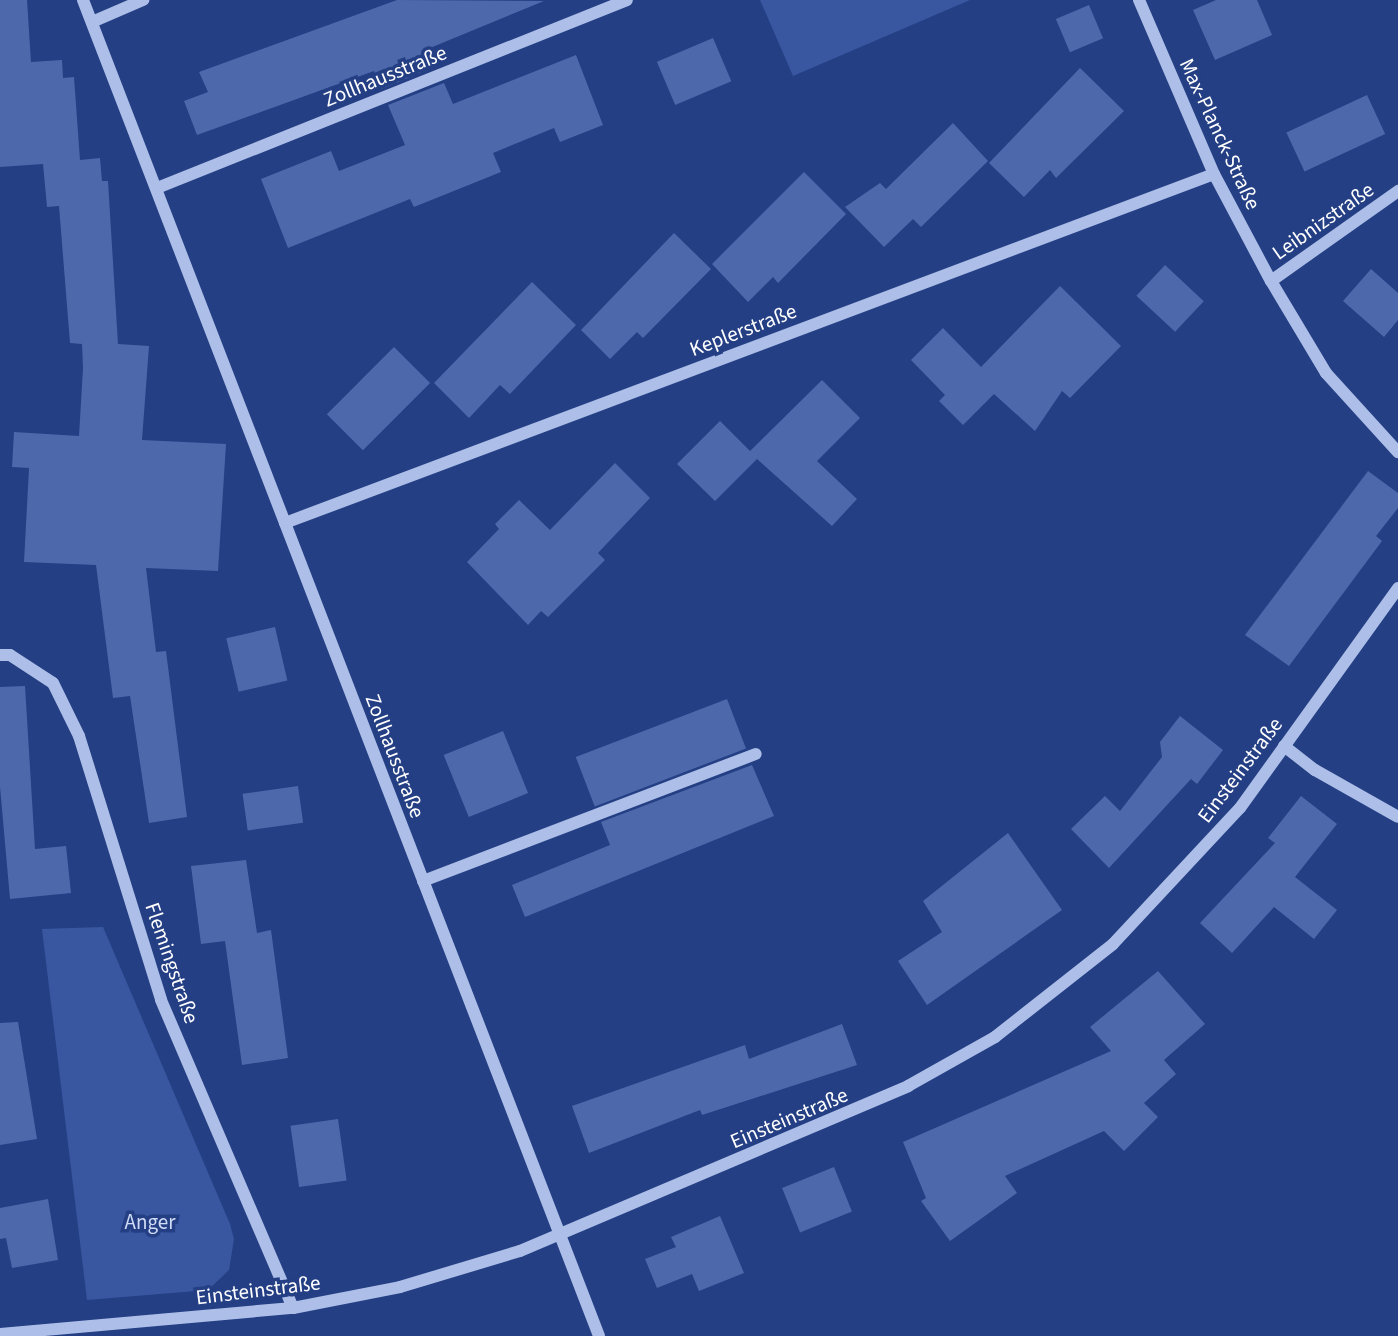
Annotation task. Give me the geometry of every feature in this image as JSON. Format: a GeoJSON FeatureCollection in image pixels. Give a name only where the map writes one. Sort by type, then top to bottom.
{"type":"FeatureCollection","features":[{"type":"Feature","properties":{"kind":"street","name":"Zollhausstraße"},"geometry":{"type":"LineString","coordinates":[[83,0],[158,188],[599,1336]]}},
{"type":"Feature","properties":{"kind":"street"},"geometry":{"type":"LineString","coordinates":[[92,22],[144,0]]}},
{"type":"Feature","properties":{"kind":"street","name":"Zollhausstraße"},"geometry":{"type":"LineString","coordinates":[[158,188],[627,0]]}},
{"type":"Feature","properties":{"kind":"street","name":"Max-Planck-Straße"},"geometry":{"type":"LineString","coordinates":[[1139,0],[1214,174],[1271,281],[1326,373],[1398,452]]}},
{"type":"Feature","properties":{"kind":"street","name":"Keplerstraße"},"geometry":{"type":"LineString","coordinates":[[285,523],[1214,174]]}},
{"type":"Feature","properties":{"kind":"street","name":"Leibnizstraße"},"geometry":{"type":"LineString","coordinates":[[1271,281],[1398,191]]}},
{"type":"Feature","properties":{"kind":"street","name":"Einsteinstraße"},"geometry":{"type":"LineString","coordinates":[[0,1334],[293,1308],[400,1287],[476,1266],[810,1131],[908,1086],[995,1037],[1113,944],[1240,808],[1398,588]]}},
{"type":"Feature","properties":{"kind":"street","name":"Flemingstraße"},"geometry":{"type":"LineString","coordinates":[[0,655],[10,655],[53,683],[79,737],[162,1000],[293,1308]]}},
{"type":"Feature","properties":{"kind":"street"},"geometry":{"type":"LineString","coordinates":[[1284,746],[1315,770],[1398,817]]}},
{"type":"Feature","properties":{"kind":"street"},"geometry":{"type":"LineString","coordinates":[[423,881],[756,754]]}},
{"type":"Feature","properties":{"kind":"green space"},"geometry":{"type":"Polygon","coordinates":[[[760,0],[970,0],[793,76],[760,0]]]}},
{"type":"Feature","properties":{"kind":"green space","name":"Anger"},"geometry":{"type":"Polygon","coordinates":[[[103,927],[230,1224],[234,1239],[229,1270],[208,1290],[87,1300],[42,929],[103,927]]]}},
{"type":"Feature","properties":{"kind":"building"},"geometry":{"type":"Polygon","coordinates":[[[0,0],[27,0],[31,62],[62,60],[63,78],[74,77],[80,160],[100,158],[102,181],[108,181],[118,344],[149,346],[142,440],[226,444],[218,571],[146,568],[156,652],[166,651],[187,817],[149,823],[130,696],[113,698],[96,565],[24,562],[29,468],[12,467],[14,432],[79,436],[82,344],[70,343],[59,206],[47,207],[43,164],[0,167],[0,0]]]}},
{"type":"Feature","properties":{"kind":"building"},"geometry":{"type":"Polygon","coordinates":[[[397,0],[544,1],[430,48],[437,66],[381,89],[374,71],[197,135],[184,101],[208,92],[199,72],[397,0]]]}},
{"type":"Feature","properties":{"kind":"building"},"geometry":{"type":"Polygon","coordinates":[[[1216,0],[1257,0],[1272,35],[1215,60],[1193,10],[1216,0]]]}},
{"type":"Feature","properties":{"kind":"building"},"geometry":{"type":"Polygon","coordinates":[[[1089,5],[1103,38],[1070,52],[1056,19],[1089,5]]]}},
{"type":"Feature","properties":{"kind":"building"},"geometry":{"type":"Polygon","coordinates":[[[713,38],[731,81],[675,105],[657,62],[713,38]]]}},
{"type":"Feature","properties":{"kind":"building"},"geometry":{"type":"Polygon","coordinates":[[[576,55],[603,125],[560,142],[554,128],[493,153],[501,172],[414,207],[410,199],[288,248],[261,179],[331,151],[339,171],[405,145],[388,105],[444,83],[453,104],[576,55]]]}},
{"type":"Feature","properties":{"kind":"building"},"geometry":{"type":"Polygon","coordinates":[[[1080,68],[1124,111],[1056,178],[1050,170],[1024,197],[989,163],[1080,68]]]}},
{"type":"Feature","properties":{"kind":"building"},"geometry":{"type":"Polygon","coordinates":[[[1367,95],[1385,134],[1305,172],[1286,133],[1367,95]]]}},
{"type":"Feature","properties":{"kind":"building"},"geometry":{"type":"Polygon","coordinates":[[[953,123],[988,161],[921,227],[913,219],[884,247],[845,207],[880,183],[886,189],[953,123]]]}},
{"type":"Feature","properties":{"kind":"building"},"geometry":{"type":"Polygon","coordinates":[[[804,172],[846,214],[778,283],[773,277],[748,302],[712,264],[804,172]]]}},
{"type":"Feature","properties":{"kind":"building"},"geometry":{"type":"Polygon","coordinates":[[[674,233],[711,269],[643,338],[637,332],[610,359],[581,330],[674,233]]]}},
{"type":"Feature","properties":{"kind":"building"},"geometry":{"type":"Polygon","coordinates":[[[1165,265],[1204,301],[1175,332],[1136,296],[1165,265]]]}},
{"type":"Feature","properties":{"kind":"building"},"geometry":{"type":"Polygon","coordinates":[[[1371,269],[1398,293],[1398,320],[1384,337],[1343,301],[1371,269]]]}},
{"type":"Feature","properties":{"kind":"building"},"geometry":{"type":"Polygon","coordinates":[[[532,282],[576,325],[510,394],[500,385],[469,418],[434,383],[532,282]]]}},
{"type":"Feature","properties":{"kind":"building"},"geometry":{"type":"Polygon","coordinates":[[[1060,286],[1121,346],[1070,398],[1062,391],[1035,431],[994,394],[963,425],[939,401],[945,395],[911,360],[943,328],[981,367],[1060,286]]]}},
{"type":"Feature","properties":{"kind":"building"},"geometry":{"type":"Polygon","coordinates":[[[394,347],[430,383],[363,450],[327,414],[394,347]]]}},
{"type":"Feature","properties":{"kind":"building"},"geometry":{"type":"Polygon","coordinates":[[[822,380],[860,418],[817,461],[857,499],[832,526],[757,459],[715,501],[677,464],[720,421],[750,451],[822,380]]]}},
{"type":"Feature","properties":{"kind":"building"},"geometry":{"type":"Polygon","coordinates":[[[615,463],[650,498],[598,553],[605,560],[548,617],[541,611],[528,625],[467,562],[499,529],[495,524],[519,500],[550,530],[615,463]]]}},
{"type":"Feature","properties":{"kind":"building"},"geometry":{"type":"Polygon","coordinates":[[[1368,471],[1398,493],[1398,508],[1376,536],[1382,541],[1289,666],[1245,635],[1368,471]]]}},
{"type":"Feature","properties":{"kind":"building"},"geometry":{"type":"Polygon","coordinates":[[[275,627],[287,681],[239,692],[226,638],[275,627]]]}},
{"type":"Feature","properties":{"kind":"building"},"geometry":{"type":"Polygon","coordinates":[[[25,686],[35,849],[66,846],[71,893],[10,899],[0,787],[0,687],[25,686]]]}},
{"type":"Feature","properties":{"kind":"building"},"geometry":{"type":"Polygon","coordinates":[[[727,699],[746,748],[595,807],[576,757],[727,699]]]}},
{"type":"Feature","properties":{"kind":"building"},"geometry":{"type":"Polygon","coordinates":[[[1180,716],[1223,750],[1197,784],[1191,779],[1109,868],[1071,829],[1105,796],[1120,811],[1162,757],[1160,742],[1180,716]]]}},
{"type":"Feature","properties":{"kind":"building"},"geometry":{"type":"Polygon","coordinates":[[[503,731],[528,793],[469,817],[444,755],[503,731]]]}},
{"type":"Feature","properties":{"kind":"building"},"geometry":{"type":"Polygon","coordinates":[[[752,765],[774,816],[525,917],[512,885],[610,845],[601,822],[752,765]]]}},
{"type":"Feature","properties":{"kind":"building"},"geometry":{"type":"Polygon","coordinates":[[[298,786],[303,823],[248,830],[243,794],[298,786]]]}},
{"type":"Feature","properties":{"kind":"building"},"geometry":{"type":"Polygon","coordinates":[[[1301,796],[1337,824],[1295,877],[1337,910],[1314,939],[1274,907],[1232,953],[1200,923],[1275,843],[1268,838],[1301,796]]]}},
{"type":"Feature","properties":{"kind":"building"},"geometry":{"type":"Polygon","coordinates":[[[1008,833],[1062,910],[927,1005],[898,961],[942,932],[923,901],[1008,833]]]}},
{"type":"Feature","properties":{"kind":"building"},"geometry":{"type":"Polygon","coordinates":[[[246,860],[257,933],[271,930],[288,1058],[242,1065],[225,941],[201,944],[191,866],[246,860]]]}},
{"type":"Feature","properties":{"kind":"building"},"geometry":{"type":"Polygon","coordinates":[[[1158,971],[1205,1024],[1164,1060],[1176,1074],[1144,1103],[1158,1117],[1124,1151],[1104,1131],[1005,1176],[1017,1193],[950,1241],[921,1201],[926,1198],[903,1142],[1111,1051],[1090,1027],[1158,971]]]}},
{"type":"Feature","properties":{"kind":"building"},"geometry":{"type":"Polygon","coordinates":[[[18,1022],[37,1139],[0,1145],[0,1023],[18,1022]]]}},
{"type":"Feature","properties":{"kind":"building"},"geometry":{"type":"Polygon","coordinates":[[[842,1024],[857,1065],[702,1115],[700,1110],[589,1153],[572,1106],[745,1045],[749,1059],[842,1024]]]}},
{"type":"Feature","properties":{"kind":"building"},"geometry":{"type":"Polygon","coordinates":[[[338,1119],[347,1180],[299,1187],[290,1126],[338,1119]]]}},
{"type":"Feature","properties":{"kind":"building"},"geometry":{"type":"Polygon","coordinates":[[[834,1167],[852,1212],[800,1232],[782,1188],[834,1167]]]}},
{"type":"Feature","properties":{"kind":"building"},"geometry":{"type":"Polygon","coordinates":[[[48,1199],[58,1260],[12,1268],[6,1238],[0,1239],[0,1208],[48,1199]]]}},
{"type":"Feature","properties":{"kind":"building"},"geometry":{"type":"Polygon","coordinates":[[[720,1216],[744,1273],[699,1291],[692,1274],[657,1288],[645,1259],[676,1247],[671,1237],[720,1216]]]}}]}
